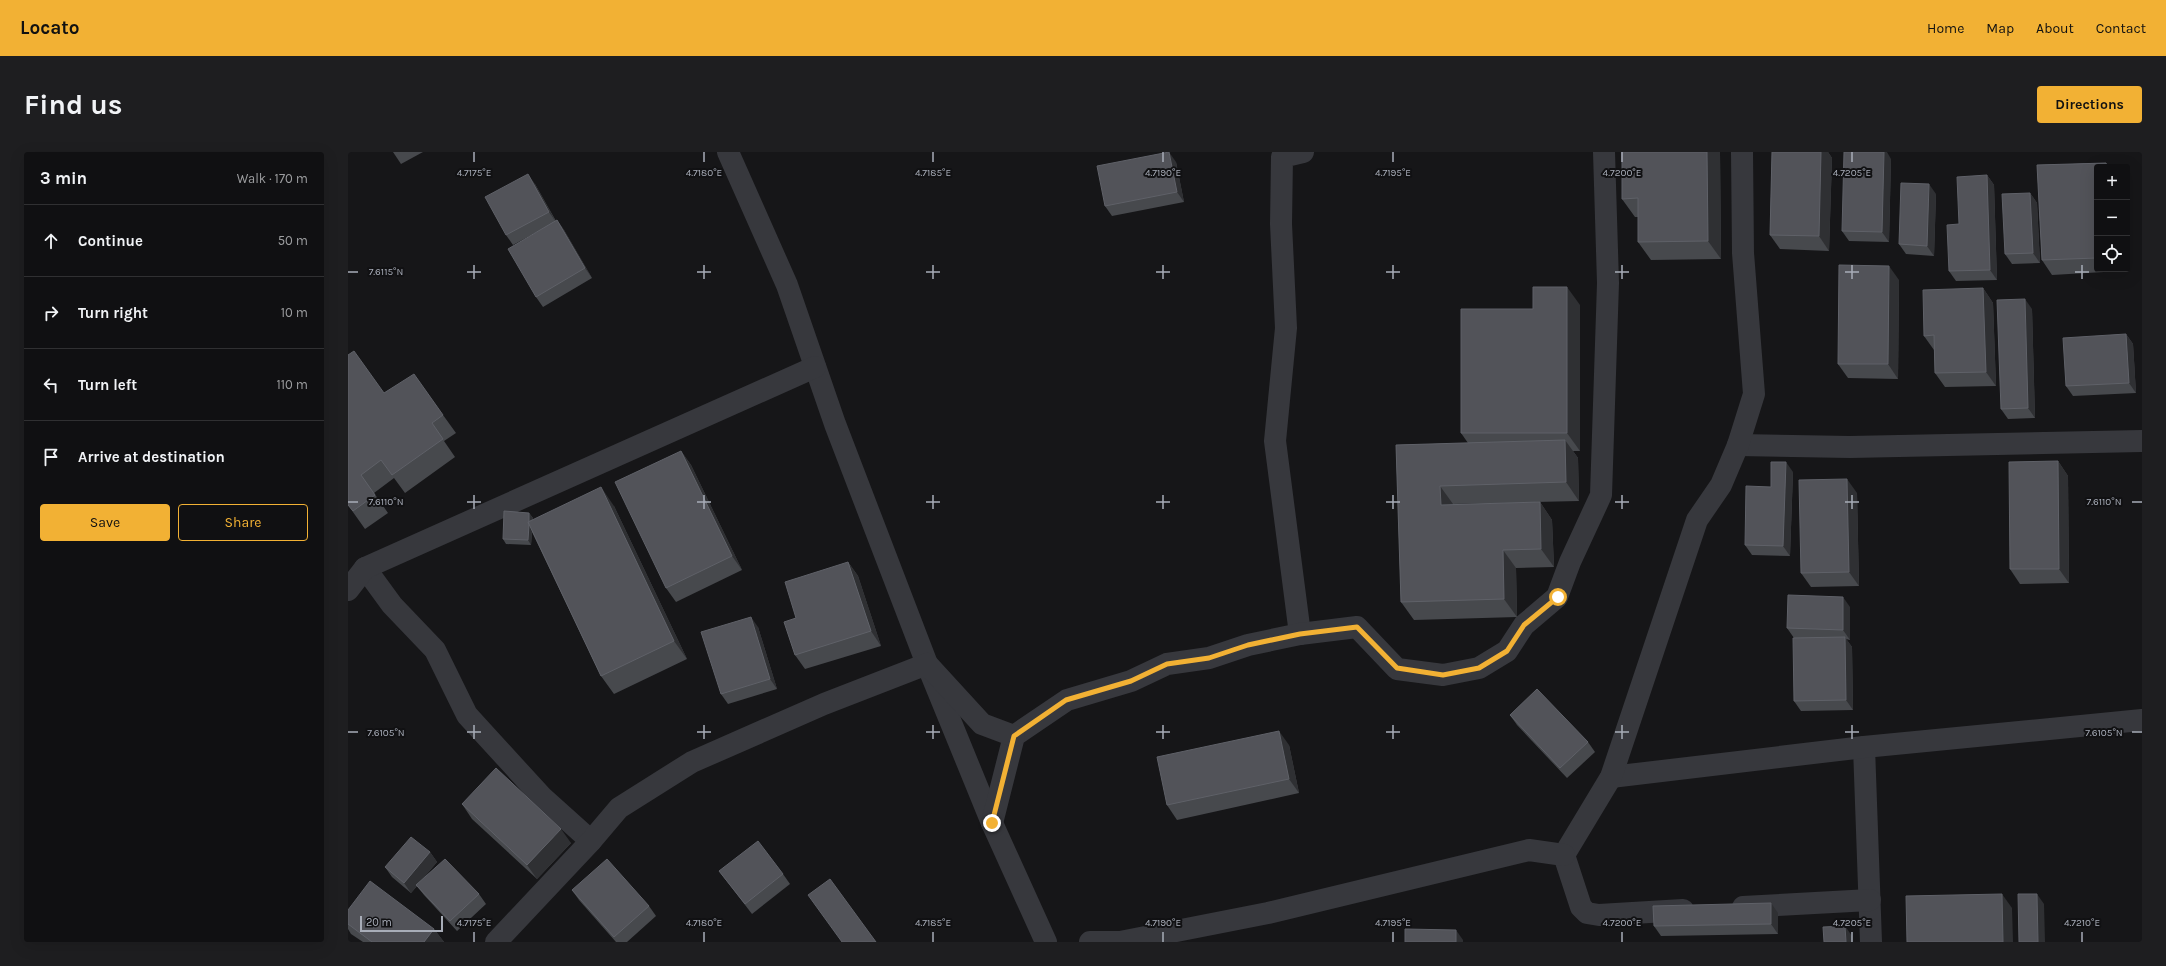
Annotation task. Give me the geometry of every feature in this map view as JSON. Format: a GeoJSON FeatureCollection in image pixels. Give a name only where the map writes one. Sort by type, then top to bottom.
{"type":"FeatureCollection","features":[{"type":"Feature","properties":{"kind":"street"},"geometry":{"type":"LineString","coordinates":[[728,152],[787,285],[878,542],[927,664],[992,823],[1046,942]]}},
{"type":"Feature","properties":{"kind":"street"},"geometry":{"type":"LineString","coordinates":[[1300,634],[1276,441],[1286,328],[1282,224],[1282,157],[1302,152]]}},
{"type":"Feature","properties":{"kind":"street"},"geometry":{"type":"LineString","coordinates":[[992,823],[1014,736],[1066,700],[1131,681],[1167,664],[1209,658],[1248,645],[1300,634],[1357,627],[1397,668],[1443,675],[1479,668],[1507,651],[1524,625],[1558,597],[1570,562],[1601,494],[1608,283],[1604,152]]}},
{"type":"Feature","properties":{"kind":"street"},"geometry":{"type":"LineString","coordinates":[[1702,909],[1599,915],[1587,912],[1581,907],[1564,855],[1611,777],[1697,520],[1720,485],[1738,445],[1754,394],[1750,362],[1743,253],[1742,152]]}},
{"type":"Feature","properties":{"kind":"street"},"geometry":{"type":"LineString","coordinates":[[348,590],[365,568],[815,367]]}},
{"type":"Feature","properties":{"kind":"street"},"geometry":{"type":"LineString","coordinates":[[1738,445],[1850,447],[2142,441]]}},
{"type":"Feature","properties":{"kind":"street"},"geometry":{"type":"LineString","coordinates":[[365,568],[392,606],[436,650],[467,715],[542,797],[591,841]]}},
{"type":"Feature","properties":{"kind":"street"},"geometry":{"type":"LineString","coordinates":[[927,664],[982,724],[1014,736]]}},
{"type":"Feature","properties":{"kind":"street"},"geometry":{"type":"LineString","coordinates":[[496,942],[591,841],[619,808],[692,762],[824,704],[927,664]]}},
{"type":"Feature","properties":{"kind":"street"},"geometry":{"type":"LineString","coordinates":[[1611,777],[1864,747],[2142,720]]}},
{"type":"Feature","properties":{"kind":"street"},"geometry":{"type":"LineString","coordinates":[[1864,747],[1871,942]]}},
{"type":"Feature","properties":{"kind":"street"},"geometry":{"type":"LineString","coordinates":[[1090,942],[1120,942],[1268,912],[1530,850],[1564,855]]}},
{"type":"Feature","properties":{"kind":"street"},"geometry":{"type":"LineString","coordinates":[[1726,908],[1870,900]]}},
{"type":"Feature","properties":{"kind":"building"},"geometry":{"type":"Polygon","coordinates":[[[1169,152],[1177,192],[1105,206],[1097,166],[1169,152]]]}},
{"type":"Feature","properties":{"kind":"building"},"geometry":{"type":"Polygon","coordinates":[[[1622,152],[1707,152],[1708,241],[1638,242],[1638,198],[1622,199],[1622,152]]]}},
{"type":"Feature","properties":{"kind":"building"},"geometry":{"type":"Polygon","coordinates":[[[1772,152],[1821,152],[1819,236],[1770,235],[1772,152]]]}},
{"type":"Feature","properties":{"kind":"building"},"geometry":{"type":"Polygon","coordinates":[[[1844,152],[1884,152],[1882,232],[1842,231],[1844,152]]]}},
{"type":"Feature","properties":{"kind":"building"},"geometry":{"type":"Polygon","coordinates":[[[2106,163],[2094,164],[2094,258],[2042,260],[2037,165],[2106,163]]]}},
{"type":"Feature","properties":{"kind":"building"},"geometry":{"type":"Polygon","coordinates":[[[528,174],[549,212],[506,235],[485,197],[528,174]]]}},
{"type":"Feature","properties":{"kind":"building"},"geometry":{"type":"Polygon","coordinates":[[[1987,175],[1990,270],[1949,271],[1947,225],[1959,224],[1957,177],[1987,175]]]}},
{"type":"Feature","properties":{"kind":"building"},"geometry":{"type":"Polygon","coordinates":[[[1901,183],[1929,184],[1927,246],[1899,244],[1901,183]]]}},
{"type":"Feature","properties":{"kind":"building"},"geometry":{"type":"Polygon","coordinates":[[[2030,193],[2033,253],[2005,254],[2002,194],[2030,193]]]}},
{"type":"Feature","properties":{"kind":"building"},"geometry":{"type":"Polygon","coordinates":[[[557,220],[585,268],[536,297],[508,249],[557,220]]]}},
{"type":"Feature","properties":{"kind":"building"},"geometry":{"type":"Polygon","coordinates":[[[1839,265],[1889,266],[1888,364],[1838,364],[1839,265]]]}},
{"type":"Feature","properties":{"kind":"building"},"geometry":{"type":"Polygon","coordinates":[[[1533,287],[1567,287],[1567,433],[1461,433],[1461,309],[1533,309],[1533,287]]]}},
{"type":"Feature","properties":{"kind":"building"},"geometry":{"type":"Polygon","coordinates":[[[1983,288],[1986,372],[1935,373],[1934,335],[1924,336],[1923,290],[1983,288]]]}},
{"type":"Feature","properties":{"kind":"building"},"geometry":{"type":"Polygon","coordinates":[[[2025,299],[2028,408],[2001,409],[1997,300],[2025,299]]]}},
{"type":"Feature","properties":{"kind":"building"},"geometry":{"type":"Polygon","coordinates":[[[2126,334],[2129,383],[2066,386],[2063,338],[2126,334]]]}},
{"type":"Feature","properties":{"kind":"building"},"geometry":{"type":"Polygon","coordinates":[[[354,351],[384,393],[414,374],[443,415],[432,423],[443,439],[392,475],[381,460],[361,475],[375,495],[353,511],[348,505],[348,355],[354,351]]]}},
{"type":"Feature","properties":{"kind":"building"},"geometry":{"type":"Polygon","coordinates":[[[1565,440],[1566,482],[1440,486],[1441,505],[1540,502],[1541,549],[1503,550],[1504,599],[1401,602],[1396,445],[1565,440]]]}},
{"type":"Feature","properties":{"kind":"building"},"geometry":{"type":"Polygon","coordinates":[[[681,451],[732,556],[666,588],[615,482],[681,451]]]}},
{"type":"Feature","properties":{"kind":"building"},"geometry":{"type":"Polygon","coordinates":[[[2058,461],[2059,569],[2010,569],[2009,462],[2058,461]]]}},
{"type":"Feature","properties":{"kind":"building"},"geometry":{"type":"Polygon","coordinates":[[[1771,462],[1786,462],[1783,546],[1745,545],[1746,486],[1771,487],[1771,462]]]}},
{"type":"Feature","properties":{"kind":"building"},"geometry":{"type":"Polygon","coordinates":[[[1847,479],[1849,572],[1801,573],[1799,480],[1847,479]]]}},
{"type":"Feature","properties":{"kind":"building"},"geometry":{"type":"Polygon","coordinates":[[[601,487],[674,641],[601,676],[528,522],[601,487]]]}},
{"type":"Feature","properties":{"kind":"building"},"geometry":{"type":"Polygon","coordinates":[[[504,511],[529,513],[528,540],[503,539],[504,511]]]}},
{"type":"Feature","properties":{"kind":"building"},"geometry":{"type":"Polygon","coordinates":[[[848,562],[871,631],[795,655],[784,622],[796,618],[785,582],[848,562]]]}},
{"type":"Feature","properties":{"kind":"building"},"geometry":{"type":"Polygon","coordinates":[[[1788,595],[1843,597],[1843,630],[1787,628],[1788,595]]]}},
{"type":"Feature","properties":{"kind":"building"},"geometry":{"type":"Polygon","coordinates":[[[751,617],[770,679],[721,694],[701,632],[751,617]]]}},
{"type":"Feature","properties":{"kind":"building"},"geometry":{"type":"Polygon","coordinates":[[[1845,637],[1846,700],[1794,701],[1793,638],[1845,637]]]}},
{"type":"Feature","properties":{"kind":"building"},"geometry":{"type":"Polygon","coordinates":[[[1537,689],[1588,742],[1560,768],[1510,715],[1537,689]]]}},
{"type":"Feature","properties":{"kind":"building"},"geometry":{"type":"Polygon","coordinates":[[[1279,731],[1289,779],[1167,805],[1157,757],[1279,731]]]}},
{"type":"Feature","properties":{"kind":"building"},"geometry":{"type":"Polygon","coordinates":[[[496,768],[561,829],[527,865],[462,804],[496,768]]]}},
{"type":"Feature","properties":{"kind":"building"},"geometry":{"type":"Polygon","coordinates":[[[411,837],[430,852],[404,883],[385,867],[411,837]]]}},
{"type":"Feature","properties":{"kind":"building"},"geometry":{"type":"Polygon","coordinates":[[[758,841],[783,874],[745,904],[719,871],[758,841]]]}},
{"type":"Feature","properties":{"kind":"building"},"geometry":{"type":"Polygon","coordinates":[[[445,859],[479,894],[450,921],[416,885],[445,859]]]}},
{"type":"Feature","properties":{"kind":"building"},"geometry":{"type":"Polygon","coordinates":[[[607,859],[649,906],[614,937],[572,890],[607,859]]]}},
{"type":"Feature","properties":{"kind":"building"},"geometry":{"type":"Polygon","coordinates":[[[830,879],[876,942],[842,942],[808,895],[830,879]]]}},
{"type":"Feature","properties":{"kind":"building"},"geometry":{"type":"Polygon","coordinates":[[[370,881],[434,929],[424,942],[372,942],[348,924],[348,910],[370,881]]]}},
{"type":"Feature","properties":{"kind":"building"},"geometry":{"type":"Polygon","coordinates":[[[2002,894],[2003,942],[1907,942],[1906,896],[2002,894]]]}},
{"type":"Feature","properties":{"kind":"building"},"geometry":{"type":"Polygon","coordinates":[[[2018,894],[2037,894],[2038,942],[2019,942],[2018,894]]]}},
{"type":"Feature","properties":{"kind":"building"},"geometry":{"type":"Polygon","coordinates":[[[1771,903],[1771,924],[1654,926],[1653,906],[1771,903]]]}},
{"type":"Feature","properties":{"kind":"building"},"geometry":{"type":"Polygon","coordinates":[[[1845,926],[1846,942],[1824,942],[1823,927],[1845,926]]]}},
{"type":"Feature","properties":{"kind":"building"},"geometry":{"type":"Polygon","coordinates":[[[1405,929],[1456,930],[1456,942],[1405,942],[1405,929]]]}},
{"type":"Feature","properties":{"kind":"route"},"geometry":{"type":"LineString","coordinates":[[992,823],[1014,736],[1066,700],[1131,681],[1167,664],[1209,658],[1248,645],[1300,634],[1357,627],[1397,668],[1443,675],[1479,668],[1507,651],[1524,625],[1558,597]]}}]}
